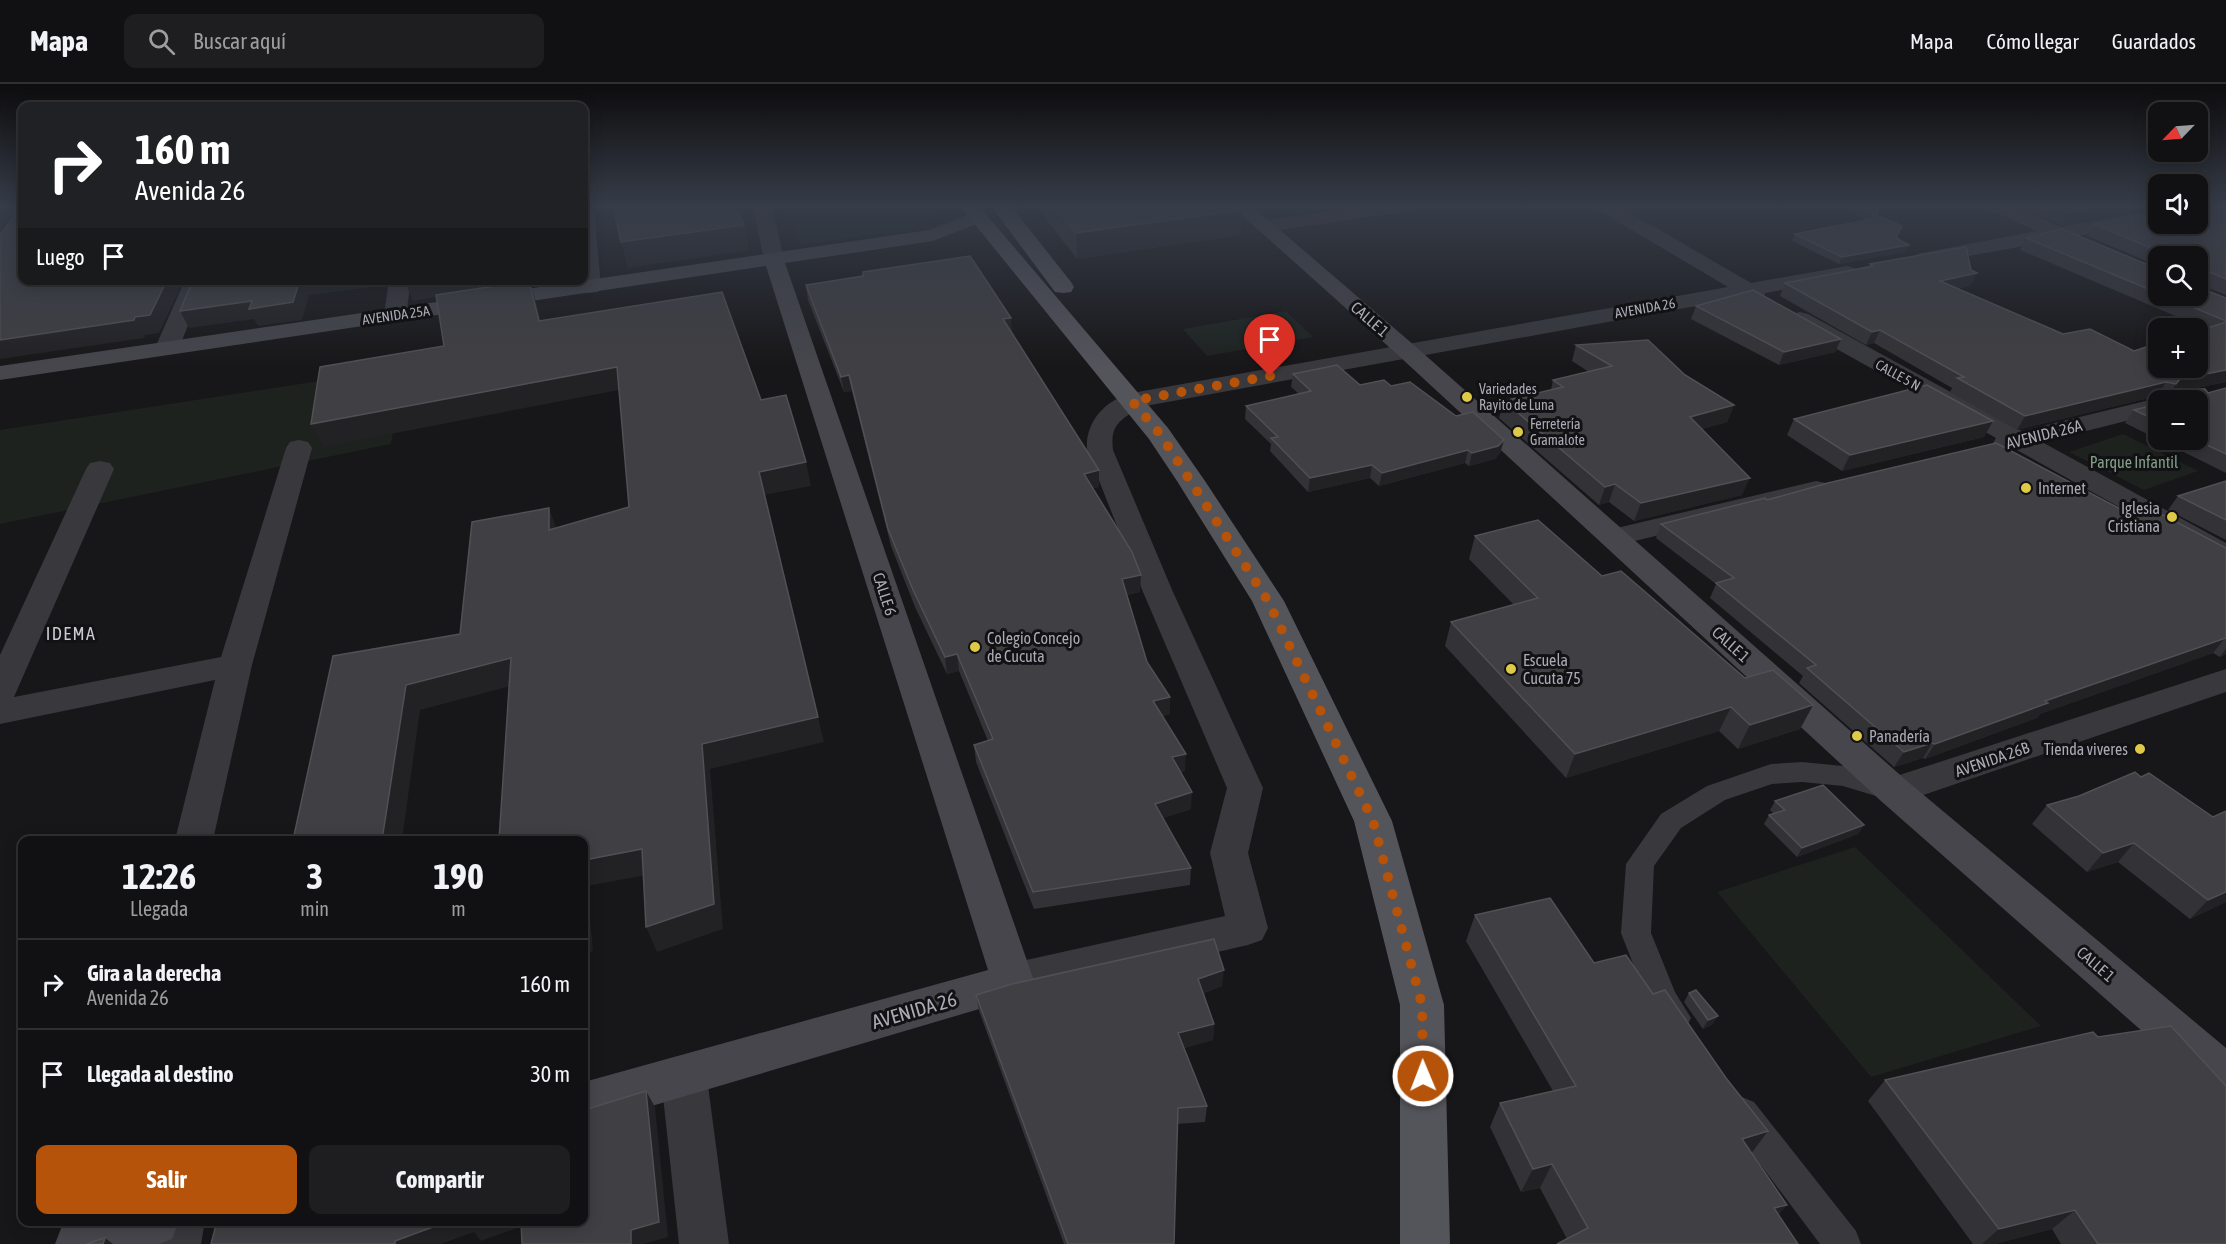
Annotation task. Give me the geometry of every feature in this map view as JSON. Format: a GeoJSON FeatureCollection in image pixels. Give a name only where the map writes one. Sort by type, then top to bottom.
{"type":"FeatureCollection","features":[{"type":"Feature","properties":{"kind":"main road"},"geometry":{"type":"LineString","coordinates":[[1014,260],[1160,434],[1268,601],[1373,821],[1422,1005],[1425,1244]]}},
{"type":"Feature","properties":{"kind":"main road"},"geometry":{"type":"LineString","coordinates":[[1043,260],[1071,297],[1123,389]]}},
{"type":"Feature","properties":{"kind":"street"},"geometry":{"type":"LineString","coordinates":[[589,260],[591,287]]}},
{"type":"Feature","properties":{"kind":"street","name":"AVENIDA 25A"},"geometry":{"type":"LineString","coordinates":[[0,373],[773,260]]}},
{"type":"Feature","properties":{"kind":"street","name":"CALLE 6"},"geometry":{"type":"LineString","coordinates":[[774,260],[1013,981]]}},
{"type":"Feature","properties":{"kind":"street","name":"CALLE 1"},"geometry":{"type":"LineString","coordinates":[[1303,260],[1894,791],[2226,1076]]}},
{"type":"Feature","properties":{"kind":"street","name":"CALLE 5 N"},"geometry":{"type":"LineString","coordinates":[[1697,260],[2015,440],[2226,555]]}},
{"type":"Feature","properties":{"kind":"street"},"geometry":{"type":"LineString","coordinates":[[1898,263],[1913,260]]}},
{"type":"Feature","properties":{"kind":"street","name":"AVENIDA 26"},"geometry":{"type":"LineString","coordinates":[[588,1103],[1013,981],[1248,928],[1229,853],[1245,788],[1158,592],[1100,450],[1098,437],[1102,423],[1123,389],[1407,351],[1863,269]]}},
{"type":"Feature","properties":{"kind":"street"},"geometry":{"type":"LineString","coordinates":[[167,348],[194,285]]}},
{"type":"Feature","properties":{"kind":"street"},"geometry":{"type":"LineString","coordinates":[[395,315],[399,285]]}},
{"type":"Feature","properties":{"kind":"street","name":"AVENIDA 26A"},"geometry":{"type":"LineString","coordinates":[[1981,449],[2148,408]]}},
{"type":"Feature","properties":{"kind":"street"},"geometry":{"type":"LineString","coordinates":[[195,836],[235,665],[299,448]]}},
{"type":"Feature","properties":{"kind":"street"},"geometry":{"type":"LineString","coordinates":[[0,692],[100,469]]}},
{"type":"Feature","properties":{"kind":"street"},"geometry":{"type":"LineString","coordinates":[[1614,537],[1843,482]]}},
{"type":"Feature","properties":{"kind":"street"},"geometry":{"type":"LineString","coordinates":[[0,712],[235,665]]}},
{"type":"Feature","properties":{"kind":"street","name":"AVENIDA 26B"},"geometry":{"type":"LineString","coordinates":[[1894,791],[2226,680]]}},
{"type":"Feature","properties":{"kind":"street"},"geometry":{"type":"LineString","coordinates":[[684,1077],[704,1244]]}},
{"type":"Feature","properties":{"kind":"street"},"geometry":{"type":"LineString","coordinates":[[80,1244],[138,1226]]}},
{"type":"Feature","properties":{"kind":"street"},"geometry":{"type":"LineString","coordinates":[[176,1244],[179,1226]]}},
{"type":"Feature","properties":{"kind":"lane"},"geometry":{"type":"LineString","coordinates":[[1693,1045],[1662,1000],[1636,933],[1640,864],[1671,821],[1716,793],[1771,774],[1802,772],[1843,776],[1894,791]]}},
{"type":"Feature","properties":{"kind":"lane"},"geometry":{"type":"LineString","coordinates":[[1724,1090],[1843,1244]]}},
{"type":"Feature","properties":{"kind":"green space"},"geometry":{"type":"Polygon","coordinates":[[[1286,311],[1313,337],[1207,356],[1183,329],[1286,311]]]}},
{"type":"Feature","properties":{"kind":"green space"},"geometry":{"type":"Polygon","coordinates":[[[404,368],[391,444],[0,524],[0,430],[404,368]]]}},
{"type":"Feature","properties":{"kind":"green space","name":"Parque Infantil"},"geometry":{"type":"Polygon","coordinates":[[[2123,434],[2148,446],[2148,450],[2155,450],[2198,471],[2144,490],[2069,452],[2123,434]]]}},
{"type":"Feature","properties":{"kind":"green space"},"geometry":{"type":"Polygon","coordinates":[[[1855,847],[2041,1026],[1871,1077],[1717,892],[1855,847]]]}},
{"type":"Feature","properties":{"kind":"building"},"geometry":{"type":"Polygon","coordinates":[[[0,260],[18,260],[18,285],[165,285],[150,315],[135,317],[134,320],[0,340],[0,260]]]}},
{"type":"Feature","properties":{"kind":"building"},"geometry":{"type":"Polygon","coordinates":[[[942,260],[973,260],[1011,318],[1003,319],[1099,470],[1084,474],[1132,552],[1141,575],[1122,579],[1147,662],[1170,697],[1153,701],[1186,754],[1172,757],[1192,792],[1155,804],[1191,868],[1033,892],[974,745],[993,739],[957,654],[945,657],[913,590],[888,529],[849,375],[841,377],[806,285],[863,276],[863,272],[942,260]]]}},
{"type":"Feature","properties":{"kind":"building"},"geometry":{"type":"Polygon","coordinates":[[[1892,260],[1969,260],[1971,270],[1977,273],[1940,281],[2063,334],[2090,329],[2134,351],[2148,346],[2148,378],[2185,378],[2180,379],[2176,384],[2166,382],[2025,416],[1957,378],[1964,377],[1880,330],[1872,332],[1785,283],[1873,266],[1870,264],[1892,260]]]}},
{"type":"Feature","properties":{"kind":"building"},"geometry":{"type":"Polygon","coordinates":[[[2079,260],[2137,260],[2148,265],[2148,289],[2079,260]]]}},
{"type":"Feature","properties":{"kind":"building"},"geometry":{"type":"Polygon","coordinates":[[[2208,260],[2226,260],[2226,279],[2208,271],[2208,260]]]}},
{"type":"Feature","properties":{"kind":"building"},"geometry":{"type":"Polygon","coordinates":[[[191,285],[298,285],[293,302],[249,309],[252,301],[180,311],[191,285]]]}},
{"type":"Feature","properties":{"kind":"building"},"geometry":{"type":"Polygon","coordinates":[[[502,285],[530,285],[539,321],[722,292],[761,400],[786,395],[806,462],[759,472],[818,717],[702,744],[714,904],[646,927],[642,849],[588,859],[588,836],[499,836],[511,658],[406,685],[383,836],[294,836],[333,656],[460,634],[472,522],[549,508],[549,530],[629,507],[617,367],[311,424],[320,367],[444,346],[436,295],[502,285]]]}},
{"type":"Feature","properties":{"kind":"building"},"geometry":{"type":"Polygon","coordinates":[[[1753,290],[1841,339],[1784,352],[1696,306],[1753,290]]]}},
{"type":"Feature","properties":{"kind":"building"},"geometry":{"type":"Polygon","coordinates":[[[2208,291],[2226,298],[2226,321],[2190,306],[2208,306],[2208,291]]]}},
{"type":"Feature","properties":{"kind":"building"},"geometry":{"type":"Polygon","coordinates":[[[2226,322],[2226,370],[2208,374],[2208,328],[2226,322]]]}},
{"type":"Feature","properties":{"kind":"building"},"geometry":{"type":"Polygon","coordinates":[[[1648,340],[1685,375],[1734,405],[1690,417],[1750,478],[1641,503],[1615,484],[1605,487],[1504,401],[1563,387],[1553,380],[1612,366],[1576,345],[1648,340]]]}},
{"type":"Feature","properties":{"kind":"building"},"geometry":{"type":"Polygon","coordinates":[[[1337,365],[1360,385],[1384,380],[1391,386],[1410,382],[1456,416],[1473,412],[1504,440],[1498,446],[1472,453],[1468,450],[1382,473],[1372,465],[1310,478],[1271,438],[1278,437],[1246,406],[1311,391],[1293,374],[1337,365]]]}},
{"type":"Feature","properties":{"kind":"building"},"geometry":{"type":"Polygon","coordinates":[[[1927,385],[1993,421],[1850,455],[1794,419],[1927,385]]]}},
{"type":"Feature","properties":{"kind":"building"},"geometry":{"type":"Polygon","coordinates":[[[2226,388],[2226,454],[2208,446],[2208,393],[2226,388]]]}},
{"type":"Feature","properties":{"kind":"building"},"geometry":{"type":"Polygon","coordinates":[[[2169,389],[2206,390],[2169,390],[2169,389]]]}},
{"type":"Feature","properties":{"kind":"building"},"geometry":{"type":"Polygon","coordinates":[[[2148,406],[2148,416],[2134,410],[2148,406]]]}},
{"type":"Feature","properties":{"kind":"building"},"geometry":{"type":"Polygon","coordinates":[[[1996,443],[2126,512],[2146,506],[2226,548],[2226,638],[2045,701],[2048,703],[1935,744],[1904,752],[1807,668],[1816,665],[1716,583],[1734,578],[1661,524],[1765,498],[1767,500],[1996,443]]]}},
{"type":"Feature","properties":{"kind":"building"},"geometry":{"type":"Polygon","coordinates":[[[2226,481],[2226,520],[2178,496],[2226,481]]]}},
{"type":"Feature","properties":{"kind":"building"},"geometry":{"type":"Polygon","coordinates":[[[1538,520],[1602,576],[1621,571],[1745,678],[1773,670],[1813,705],[1750,725],[1731,707],[1575,754],[1451,622],[1538,598],[1475,536],[1538,520]]]}},
{"type":"Feature","properties":{"kind":"building"},"geometry":{"type":"Polygon","coordinates":[[[2135,772],[2141,777],[2149,773],[2213,817],[2226,811],[2226,892],[2208,900],[2134,843],[2103,853],[2047,805],[2079,796],[2135,772]]]}},
{"type":"Feature","properties":{"kind":"building"},"geometry":{"type":"Polygon","coordinates":[[[1823,785],[1864,825],[1802,848],[1769,815],[1785,810],[1775,801],[1823,785]]]}},
{"type":"Feature","properties":{"kind":"building"},"geometry":{"type":"Polygon","coordinates":[[[1550,898],[1594,963],[1626,955],[1653,994],[1665,990],[1726,1078],[1768,1131],[1742,1139],[1787,1205],[1774,1208],[1798,1244],[1557,1244],[1588,1228],[1552,1164],[1533,1169],[1500,1103],[1576,1086],[1475,915],[1550,898]]]}},
{"type":"Feature","properties":{"kind":"building"},"geometry":{"type":"Polygon","coordinates":[[[1214,939],[1224,970],[1198,979],[1214,1024],[1178,1033],[1207,1106],[1178,1108],[1174,1244],[1068,1244],[976,995],[1012,984],[1214,939]]]}},
{"type":"Feature","properties":{"kind":"building"},"geometry":{"type":"Polygon","coordinates":[[[1696,990],[1718,1016],[1708,1020],[1689,993],[1696,990]]]}},
{"type":"Feature","properties":{"kind":"building"},"geometry":{"type":"Polygon","coordinates":[[[2171,1026],[2226,1086],[2226,1244],[2098,1244],[2075,1210],[1999,1229],[1885,1080],[2093,1032],[2098,1037],[2171,1026]]]}},
{"type":"Feature","properties":{"kind":"building"},"geometry":{"type":"Polygon","coordinates":[[[646,1091],[659,1222],[631,1230],[631,1244],[522,1244],[521,1226],[588,1226],[588,1109],[646,1091]]]}},
{"type":"Feature","properties":{"kind":"building"},"geometry":{"type":"Polygon","coordinates":[[[216,1226],[436,1226],[395,1241],[395,1244],[211,1244],[216,1226]]]}},
{"type":"Feature","properties":{"kind":"building"},"geometry":{"type":"Polygon","coordinates":[[[105,1238],[103,1244],[86,1244],[105,1238]]]}},
{"type":"Feature","properties":{"kind":"place","name":"Variedades Rayito de Luna"},"geometry":{"type":"Point","coordinates":[1467,397]}},
{"type":"Feature","properties":{"kind":"place","name":"Ferretería Gramalote"},"geometry":{"type":"Point","coordinates":[1518,432]}},
{"type":"Feature","properties":{"kind":"place","name":"Internet"},"geometry":{"type":"Point","coordinates":[2026,488]}},
{"type":"Feature","properties":{"kind":"place","name":"Iglesia Cristiana"},"geometry":{"type":"Point","coordinates":[2172,517]}},
{"type":"Feature","properties":{"kind":"place","name":"Colegio Concejo de Cucuta"},"geometry":{"type":"Point","coordinates":[975,647]}},
{"type":"Feature","properties":{"kind":"place","name":"Escuela Cucuta 75"},"geometry":{"type":"Point","coordinates":[1511,669]}},
{"type":"Feature","properties":{"kind":"place","name":"Panadería"},"geometry":{"type":"Point","coordinates":[1857,736]}},
{"type":"Feature","properties":{"kind":"place","name":"Tienda viveres"},"geometry":{"type":"Point","coordinates":[2140,749]}},
{"type":"Feature","properties":{"kind":"district","name":"IDEMA"},"geometry":{"type":"Point","coordinates":[71,633]}},
{"type":"Feature","properties":{"kind":"route"},"geometry":{"type":"LineString","coordinates":[[1270,376],[1132,401],[1160,434],[1268,601],[1373,821],[1422,1005],[1423,1076]]}}]}
